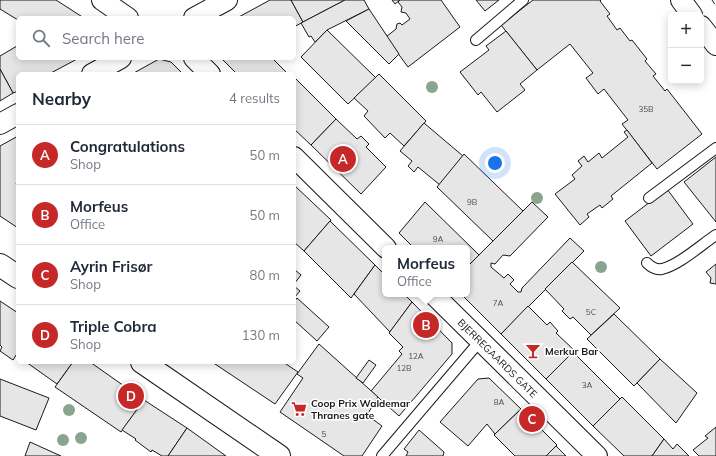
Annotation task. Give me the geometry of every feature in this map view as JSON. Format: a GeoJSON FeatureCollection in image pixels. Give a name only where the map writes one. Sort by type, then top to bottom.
{"type":"FeatureCollection","features":[{"type":"Feature","properties":{"kind":"street"},"geometry":{"type":"LineString","coordinates":[[102,0],[125,16]]}},
{"type":"Feature","properties":{"kind":"street"},"geometry":{"type":"LineString","coordinates":[[198,16],[227,0]]}},
{"type":"Feature","properties":{"kind":"street"},"geometry":{"type":"LineString","coordinates":[[681,0],[690,12]]}},
{"type":"Feature","properties":{"kind":"street"},"geometry":{"type":"LineString","coordinates":[[704,30],[716,45]]}},
{"type":"Feature","properties":{"kind":"street"},"geometry":{"type":"LineString","coordinates":[[96,72],[117,60]]}},
{"type":"Feature","properties":{"kind":"street"},"geometry":{"type":"LineString","coordinates":[[196,60],[208,72]]}},
{"type":"Feature","properties":{"kind":"street"},"geometry":{"type":"LineString","coordinates":[[0,124],[16,115]]}},
{"type":"Feature","properties":{"kind":"street"},"geometry":{"type":"LineString","coordinates":[[296,159],[383,245]]}},
{"type":"Feature","properties":{"kind":"street"},"geometry":{"type":"LineString","coordinates":[[0,265],[16,276]]}},
{"type":"Feature","properties":{"kind":"street","name":"BJERREGAARDS GATE"},"geometry":{"type":"LineString","coordinates":[[436,297],[597,456]]}},
{"type":"Feature","properties":{"kind":"street"},"geometry":{"type":"LineString","coordinates":[[145,364],[279,456]]}},
{"type":"Feature","properties":{"kind":"lane"},"geometry":{"type":"LineString","coordinates":[[476,40],[523,0]]}},
{"type":"Feature","properties":{"kind":"lane"},"geometry":{"type":"LineString","coordinates":[[649,198],[716,148]]}},
{"type":"Feature","properties":{"kind":"lane"},"geometry":{"type":"LineString","coordinates":[[647,264],[655,269],[666,267],[716,235]]}},
{"type":"Feature","properties":{"kind":"lane"},"geometry":{"type":"LineString","coordinates":[[382,456],[480,341]]}},
{"type":"Feature","properties":{"kind":"building"},"geometry":{"type":"Polygon","coordinates":[[[0,0],[56,0],[81,16],[16,16],[16,19],[0,9],[0,0]]]}},
{"type":"Feature","properties":{"kind":"building"},"geometry":{"type":"Polygon","coordinates":[[[270,0],[291,0],[303,22],[296,26],[296,16],[241,16],[270,0]]]}},
{"type":"Feature","properties":{"kind":"building"},"geometry":{"type":"Polygon","coordinates":[[[291,0],[345,0],[303,22],[291,0]]]}},
{"type":"Feature","properties":{"kind":"building"},"geometry":{"type":"Polygon","coordinates":[[[345,0],[364,0],[369,9],[327,30],[315,42],[311,36],[309,37],[301,23],[345,0]]]}},
{"type":"Feature","properties":{"kind":"building"},"geometry":{"type":"Polygon","coordinates":[[[392,0],[400,0],[395,4],[392,0]]]}},
{"type":"Feature","properties":{"kind":"building"},"geometry":{"type":"Polygon","coordinates":[[[400,0],[441,0],[460,27],[408,67],[386,37],[396,29],[397,24],[400,23],[402,25],[410,19],[406,13],[401,12],[402,7],[398,2],[400,0]]]}},
{"type":"Feature","properties":{"kind":"building"},"geometry":{"type":"Polygon","coordinates":[[[476,0],[499,0],[485,11],[476,0]]]}},
{"type":"Feature","properties":{"kind":"building"},"geometry":{"type":"Polygon","coordinates":[[[533,0],[601,0],[600,1],[610,14],[607,16],[617,30],[620,28],[630,41],[632,40],[647,59],[645,61],[656,74],[653,76],[665,91],[667,89],[702,134],[657,169],[622,124],[628,120],[604,89],[598,94],[586,78],[593,73],[570,44],[537,70],[501,25],[533,0]]]}},
{"type":"Feature","properties":{"kind":"building"},"geometry":{"type":"Polygon","coordinates":[[[369,9],[399,54],[389,64],[346,21],[369,9]]]}},
{"type":"Feature","properties":{"kind":"building"},"geometry":{"type":"Polygon","coordinates":[[[327,30],[376,78],[348,104],[301,57],[327,30]]]}},
{"type":"Feature","properties":{"kind":"building"},"geometry":{"type":"Polygon","coordinates":[[[506,31],[537,70],[520,84],[525,90],[497,112],[481,92],[478,95],[460,72],[489,50],[486,46],[506,31]]]}},
{"type":"Feature","properties":{"kind":"building"},"geometry":{"type":"Polygon","coordinates":[[[16,47],[16,60],[75,60],[53,72],[16,72],[16,92],[13,93],[0,69],[0,56],[16,47]]]}},
{"type":"Feature","properties":{"kind":"building"},"geometry":{"type":"Polygon","coordinates":[[[157,60],[163,60],[171,62],[181,72],[136,72],[157,60]]]}},
{"type":"Feature","properties":{"kind":"building"},"geometry":{"type":"Polygon","coordinates":[[[223,60],[274,60],[286,72],[235,72],[223,60]]]}},
{"type":"Feature","properties":{"kind":"building"},"geometry":{"type":"Polygon","coordinates":[[[0,69],[13,93],[0,101],[0,69]]]}},
{"type":"Feature","properties":{"kind":"building"},"geometry":{"type":"Polygon","coordinates":[[[379,74],[426,121],[404,146],[390,133],[385,138],[364,116],[368,111],[354,98],[379,74]]]}},
{"type":"Feature","properties":{"kind":"building"},"geometry":{"type":"Polygon","coordinates":[[[296,79],[336,119],[311,145],[296,131],[296,79]]]}},
{"type":"Feature","properties":{"kind":"building"},"geometry":{"type":"Polygon","coordinates":[[[336,119],[357,139],[361,136],[369,144],[366,147],[386,167],[361,194],[311,145],[336,119]]]}},
{"type":"Feature","properties":{"kind":"building"},"geometry":{"type":"Polygon","coordinates":[[[424,123],[463,156],[440,185],[418,167],[414,172],[408,166],[412,161],[400,151],[424,123]]]}},
{"type":"Feature","properties":{"kind":"building"},"geometry":{"type":"Polygon","coordinates":[[[627,130],[652,163],[611,196],[613,199],[602,208],[600,205],[587,214],[589,217],[580,225],[555,194],[575,179],[572,175],[582,166],[578,161],[584,156],[588,162],[599,153],[602,158],[628,137],[624,132],[627,130]]]}},
{"type":"Feature","properties":{"kind":"building"},"geometry":{"type":"Polygon","coordinates":[[[16,137],[16,227],[0,216],[0,146],[16,137]]]}},
{"type":"Feature","properties":{"kind":"building"},"geometry":{"type":"Polygon","coordinates":[[[464,154],[523,211],[493,241],[437,187],[464,154]]]}},
{"type":"Feature","properties":{"kind":"building"},"geometry":{"type":"Polygon","coordinates":[[[716,157],[716,222],[684,182],[716,157]]]}},
{"type":"Feature","properties":{"kind":"building"},"geometry":{"type":"Polygon","coordinates":[[[296,187],[331,220],[304,251],[296,244],[296,187]]]}},
{"type":"Feature","properties":{"kind":"building"},"geometry":{"type":"Polygon","coordinates":[[[667,189],[693,224],[651,256],[625,221],[667,189]]]}},
{"type":"Feature","properties":{"kind":"building"},"geometry":{"type":"Polygon","coordinates":[[[425,202],[469,245],[411,245],[399,233],[425,202]]]}},
{"type":"Feature","properties":{"kind":"building"},"geometry":{"type":"Polygon","coordinates":[[[532,202],[548,217],[510,256],[503,255],[495,264],[491,263],[491,267],[504,278],[508,274],[514,280],[510,284],[518,292],[521,292],[522,288],[570,238],[584,251],[501,334],[464,297],[470,297],[470,264],[532,202]]]}},
{"type":"Feature","properties":{"kind":"building"},"geometry":{"type":"Polygon","coordinates":[[[330,221],[375,265],[351,298],[304,251],[330,221]]]}},
{"type":"Feature","properties":{"kind":"building"},"geometry":{"type":"Polygon","coordinates":[[[470,246],[479,255],[470,264],[470,246]]]}},
{"type":"Feature","properties":{"kind":"building"},"geometry":{"type":"Polygon","coordinates":[[[572,262],[620,308],[591,335],[573,317],[570,319],[562,311],[564,309],[545,289],[572,262]]]}},
{"type":"Feature","properties":{"kind":"building"},"geometry":{"type":"Polygon","coordinates":[[[716,264],[716,284],[710,283],[711,278],[706,272],[716,264]]]}},
{"type":"Feature","properties":{"kind":"building"},"geometry":{"type":"Polygon","coordinates":[[[375,265],[382,272],[382,297],[407,297],[412,302],[390,332],[354,294],[375,265]]]}},
{"type":"Feature","properties":{"kind":"building"},"geometry":{"type":"Polygon","coordinates":[[[296,271],[301,275],[296,281],[296,271]]]}},
{"type":"Feature","properties":{"kind":"building"},"geometry":{"type":"Polygon","coordinates":[[[296,288],[300,291],[296,296],[296,288]]]}},
{"type":"Feature","properties":{"kind":"building"},"geometry":{"type":"Polygon","coordinates":[[[297,298],[329,327],[317,341],[296,322],[297,298]]]}},
{"type":"Feature","properties":{"kind":"building"},"geometry":{"type":"Polygon","coordinates":[[[0,301],[16,312],[16,355],[13,360],[0,351],[2,347],[0,345],[0,301]]]}},
{"type":"Feature","properties":{"kind":"building"},"geometry":{"type":"Polygon","coordinates":[[[412,302],[452,343],[452,354],[399,416],[371,391],[402,354],[399,351],[403,347],[389,333],[412,302]]]}},
{"type":"Feature","properties":{"kind":"building"},"geometry":{"type":"Polygon","coordinates":[[[528,306],[547,325],[550,322],[558,331],[556,333],[575,351],[546,379],[501,334],[528,306]]]}},
{"type":"Feature","properties":{"kind":"building"},"geometry":{"type":"Polygon","coordinates":[[[614,314],[660,359],[634,386],[587,339],[614,314]]]}},
{"type":"Feature","properties":{"kind":"building"},"geometry":{"type":"Polygon","coordinates":[[[319,344],[378,397],[367,415],[382,426],[362,456],[344,456],[280,412],[303,378],[297,374],[319,344]]]}},
{"type":"Feature","properties":{"kind":"building"},"geometry":{"type":"Polygon","coordinates":[[[573,352],[620,399],[593,426],[546,379],[573,352]]]}},
{"type":"Feature","properties":{"kind":"building"},"geometry":{"type":"Polygon","coordinates":[[[660,359],[697,393],[676,423],[637,383],[660,359]]]}},
{"type":"Feature","properties":{"kind":"building"},"geometry":{"type":"Polygon","coordinates":[[[369,360],[376,365],[363,383],[356,378],[369,360]]]}},
{"type":"Feature","properties":{"kind":"building"},"geometry":{"type":"Polygon","coordinates":[[[29,364],[72,364],[57,384],[29,364]]]}},
{"type":"Feature","properties":{"kind":"building"},"geometry":{"type":"Polygon","coordinates":[[[72,364],[93,364],[144,400],[121,432],[55,387],[72,364]]]}},
{"type":"Feature","properties":{"kind":"building"},"geometry":{"type":"Polygon","coordinates":[[[215,364],[286,364],[298,372],[275,404],[215,364]]]}},
{"type":"Feature","properties":{"kind":"building"},"geometry":{"type":"Polygon","coordinates":[[[489,378],[521,409],[495,434],[487,424],[468,446],[440,422],[478,379],[489,378]]]}},
{"type":"Feature","properties":{"kind":"building"},"geometry":{"type":"Polygon","coordinates":[[[0,379],[49,398],[36,430],[0,416],[0,379]]]}},
{"type":"Feature","properties":{"kind":"building"},"geometry":{"type":"Polygon","coordinates":[[[622,397],[664,439],[652,456],[624,456],[593,426],[622,397]]]}},
{"type":"Feature","properties":{"kind":"building"},"geometry":{"type":"Polygon","coordinates":[[[144,400],[187,428],[168,456],[162,456],[152,450],[151,452],[135,440],[136,439],[122,430],[144,400]]]}},
{"type":"Feature","properties":{"kind":"building"},"geometry":{"type":"Polygon","coordinates":[[[521,409],[557,445],[546,456],[515,456],[494,435],[521,409]]]}},
{"type":"Feature","properties":{"kind":"building"},"geometry":{"type":"Polygon","coordinates":[[[716,427],[716,456],[699,456],[693,450],[708,438],[705,436],[716,427]]]}},
{"type":"Feature","properties":{"kind":"building"},"geometry":{"type":"Polygon","coordinates":[[[187,428],[226,456],[168,456],[187,428]]]}},
{"type":"Feature","properties":{"kind":"building"},"geometry":{"type":"Polygon","coordinates":[[[419,430],[444,452],[443,456],[406,456],[408,452],[404,449],[419,430]]]}},
{"type":"Feature","properties":{"kind":"building"},"geometry":{"type":"Polygon","coordinates":[[[664,439],[673,449],[677,444],[689,456],[652,456],[664,439]]]}},
{"type":"Feature","properties":{"kind":"building"},"geometry":{"type":"Polygon","coordinates":[[[30,442],[61,456],[25,456],[30,442]]]}},
{"type":"Feature","properties":{"kind":"building"},"geometry":{"type":"Polygon","coordinates":[[[556,446],[566,456],[546,456],[556,446]]]}},
{"type":"Feature","properties":{"kind":"fence"},"geometry":{"type":"LineString","coordinates":[[712,0],[716,6]]}},
{"type":"Feature","properties":{"kind":"place","name":"Congratulations"},"geometry":{"type":"Point","coordinates":[343,159]}},
{"type":"Feature","properties":{"kind":"place","name":"Morfeus"},"geometry":{"type":"Point","coordinates":[426,325]}},
{"type":"Feature","properties":{"kind":"place","name":"Merkur Bar"},"geometry":{"type":"Point","coordinates":[533,351]}},
{"type":"Feature","properties":{"kind":"place","name":"Triple Cobra"},"geometry":{"type":"Point","coordinates":[131,396]}},
{"type":"Feature","properties":{"kind":"place","name":"Coop Prix Waldemar Thranes gate"},"geometry":{"type":"Point","coordinates":[299,409]}},
{"type":"Feature","properties":{"kind":"place","name":"Ayrin Frisør"},"geometry":{"type":"Point","coordinates":[532,419]}}]}
